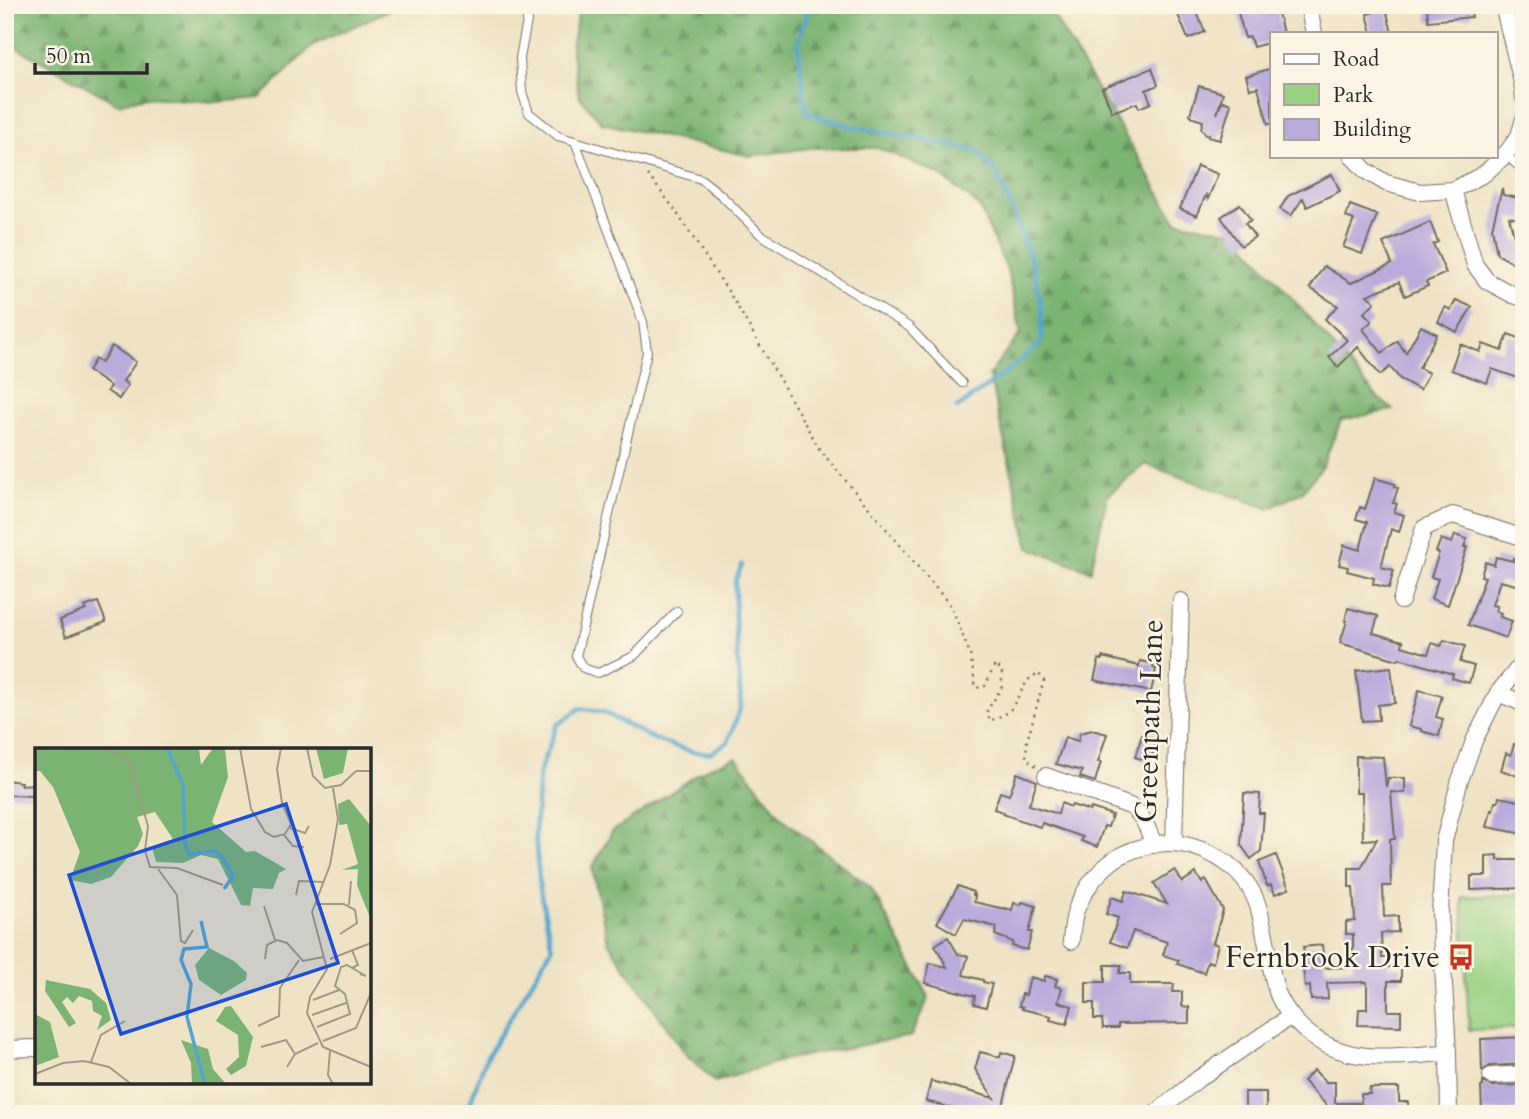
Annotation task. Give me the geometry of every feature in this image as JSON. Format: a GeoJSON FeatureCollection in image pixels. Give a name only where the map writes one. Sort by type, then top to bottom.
{"type":"FeatureCollection","features":[{"type":"Feature","properties":{"kind":"street"},"geometry":{"type":"LineString","coordinates":[[1308,5],[1314,32]]}},
{"type":"Feature","properties":{"kind":"street"},"geometry":{"type":"LineString","coordinates":[[1503,5],[1524,98]]}},
{"type":"Feature","properties":{"kind":"street"},"geometry":{"type":"LineString","coordinates":[[1354,158],[1366,171],[1386,183],[1420,192],[1453,190],[1484,174],[1505,155],[1519,136],[1524,119]]}},
{"type":"Feature","properties":{"kind":"street"},"geometry":{"type":"LineString","coordinates":[[1453,190],[1475,265],[1487,281],[1524,298]]}},
{"type":"Feature","properties":{"kind":"street"},"geometry":{"type":"LineString","coordinates":[[1401,601],[1424,528],[1453,514],[1524,538]]}},
{"type":"Feature","properties":{"kind":"street","name":"Greenpath Lane"},"geometry":{"type":"LineString","coordinates":[[1174,843],[1181,601]]}},
{"type":"Feature","properties":{"kind":"street"},"geometry":{"type":"LineString","coordinates":[[1449,1114],[1440,914],[1444,841],[1459,783],[1474,741],[1498,693],[1524,661]]}},
{"type":"Feature","properties":{"kind":"street"},"geometry":{"type":"LineString","coordinates":[[1498,693],[1524,704]]}},
{"type":"Feature","properties":{"kind":"street"},"geometry":{"type":"LineString","coordinates":[[1046,775],[1130,806],[1142,816],[1154,845]]}},
{"type":"Feature","properties":{"kind":"street"},"geometry":{"type":"LineString","coordinates":[[1071,941],[1076,911],[1087,888],[1102,869],[1135,849],[1174,843],[1189,845],[1226,863],[1245,881],[1257,904],[1278,994],[1291,1016],[1314,1037],[1348,1054],[1367,1057],[1448,1053]]}},
{"type":"Feature","properties":{"kind":"street"},"geometry":{"type":"LineString","coordinates":[[1155,1114],[1198,1079],[1291,1016]]}},
{"type":"Feature","properties":{"kind":"street"},"geometry":{"type":"LineString","coordinates":[[5,1049],[35,1048]]}},
{"type":"Feature","properties":{"kind":"street"},"geometry":{"type":"LineString","coordinates":[[1491,1076],[1524,1074]]}},
{"type":"Feature","properties":{"kind":"lane"},"geometry":{"type":"LineString","coordinates":[[530,5],[520,58],[522,92],[528,113],[558,136],[701,179],[760,234],[909,327],[961,383]]}},
{"type":"Feature","properties":{"kind":"lane"},"geometry":{"type":"LineString","coordinates":[[575,141],[643,322],[647,352],[576,656],[583,668],[598,673],[634,656],[677,611]]}},
{"type":"Feature","properties":{"kind":"lane"},"geometry":{"type":"LineString","coordinates":[[1505,155],[1524,170]]}},
{"type":"Feature","properties":{"kind":"path"},"geometry":{"type":"LineString","coordinates":[[634,159],[673,207],[736,302],[820,450],[951,606],[970,654],[976,688],[985,686],[995,666],[1002,670],[1002,687],[988,711],[990,721],[1010,712],[1028,680],[1038,673],[1044,680],[1027,741],[1027,758],[1046,775]]}},
{"type":"Feature","properties":{"kind":"green space"},"geometry":{"type":"Polygon","coordinates":[[[14,5],[400,5],[313,45],[260,98],[217,102],[145,97],[118,104],[5,41],[5,17],[14,5]]]}},
{"type":"Feature","properties":{"kind":"green space"},"geometry":{"type":"Polygon","coordinates":[[[580,5],[1047,5],[1176,221],[1235,232],[1377,397],[1393,410],[1341,420],[1322,467],[1302,492],[1269,509],[1145,464],[1107,496],[1091,571],[1029,548],[989,375],[1021,333],[1007,270],[979,206],[939,174],[879,148],[809,148],[750,156],[602,123],[579,96],[571,47],[580,5]]]}},
{"type":"Feature","properties":{"kind":"green space"},"geometry":{"type":"Polygon","coordinates":[[[736,757],[782,818],[871,888],[929,997],[911,1036],[787,1059],[715,1082],[685,1053],[608,942],[592,868],[612,832],[707,768],[736,757]]]}},
{"type":"Feature","properties":{"kind":"green space"},"geometry":{"type":"Polygon","coordinates":[[[1524,894],[1524,1028],[1469,1030],[1462,897],[1524,894]]]}},
{"type":"Feature","properties":{"kind":"building"},"geometry":{"type":"Polygon","coordinates":[[[1174,5],[1194,5],[1205,32],[1188,39],[1174,5]]]}},
{"type":"Feature","properties":{"kind":"building"},"geometry":{"type":"Polygon","coordinates":[[[1236,5],[1276,5],[1283,32],[1270,32],[1270,43],[1253,47],[1250,37],[1245,38],[1236,5]]]}},
{"type":"Feature","properties":{"kind":"building"},"geometry":{"type":"Polygon","coordinates":[[[1427,5],[1470,5],[1472,17],[1428,21],[1427,5]]]}},
{"type":"Feature","properties":{"kind":"building"},"geometry":{"type":"Polygon","coordinates":[[[1386,9],[1392,32],[1372,32],[1367,14],[1386,9]]]}},
{"type":"Feature","properties":{"kind":"building"},"geometry":{"type":"Polygon","coordinates":[[[1152,68],[1158,85],[1146,90],[1151,103],[1139,108],[1137,103],[1112,112],[1102,88],[1152,68]]]}},
{"type":"Feature","properties":{"kind":"building"},"geometry":{"type":"Polygon","coordinates":[[[1270,69],[1270,124],[1258,87],[1250,89],[1246,76],[1270,69]]]}},
{"type":"Feature","properties":{"kind":"building"},"geometry":{"type":"Polygon","coordinates":[[[1199,86],[1223,93],[1217,114],[1222,101],[1231,104],[1220,140],[1208,137],[1209,134],[1206,135],[1201,128],[1203,121],[1190,114],[1199,86]]]}},
{"type":"Feature","properties":{"kind":"building"},"geometry":{"type":"Polygon","coordinates":[[[1197,166],[1218,174],[1208,199],[1206,195],[1197,216],[1180,209],[1197,166]]]}},
{"type":"Feature","properties":{"kind":"building"},"geometry":{"type":"Polygon","coordinates":[[[1332,174],[1340,191],[1307,207],[1303,198],[1291,216],[1280,209],[1288,196],[1332,174]]]}},
{"type":"Feature","properties":{"kind":"building"},"geometry":{"type":"Polygon","coordinates":[[[1502,188],[1503,195],[1524,199],[1524,220],[1509,217],[1515,240],[1524,244],[1524,269],[1497,254],[1492,228],[1502,188]]]}},
{"type":"Feature","properties":{"kind":"building"},"geometry":{"type":"Polygon","coordinates":[[[1240,204],[1251,220],[1245,223],[1255,237],[1241,246],[1221,217],[1240,204]]]}},
{"type":"Feature","properties":{"kind":"building"},"geometry":{"type":"Polygon","coordinates":[[[1350,205],[1377,215],[1362,254],[1343,247],[1354,220],[1346,217],[1350,205]]]}},
{"type":"Feature","properties":{"kind":"building"},"geometry":{"type":"Polygon","coordinates":[[[1430,222],[1438,242],[1433,244],[1446,273],[1426,282],[1428,286],[1405,296],[1399,282],[1367,295],[1375,302],[1364,313],[1372,321],[1363,329],[1382,353],[1397,341],[1406,353],[1421,326],[1437,334],[1419,368],[1429,373],[1420,390],[1400,379],[1390,367],[1380,375],[1358,347],[1338,367],[1329,357],[1347,340],[1325,319],[1338,306],[1310,288],[1324,266],[1351,283],[1392,264],[1383,243],[1430,222]]]}},
{"type":"Feature","properties":{"kind":"building"},"geometry":{"type":"Polygon","coordinates":[[[1456,300],[1472,307],[1457,332],[1438,322],[1445,307],[1451,310],[1456,300]]]}},
{"type":"Feature","properties":{"kind":"building"},"geometry":{"type":"Polygon","coordinates":[[[1508,334],[1524,340],[1524,380],[1492,369],[1487,383],[1451,370],[1460,344],[1480,352],[1483,344],[1502,351],[1508,334]]]}},
{"type":"Feature","properties":{"kind":"building"},"geometry":{"type":"Polygon","coordinates":[[[112,346],[136,362],[123,381],[128,385],[119,399],[107,391],[110,386],[88,371],[95,359],[101,363],[112,346]]]}},
{"type":"Feature","properties":{"kind":"building"},"geometry":{"type":"Polygon","coordinates":[[[1375,478],[1395,484],[1394,487],[1398,488],[1393,503],[1397,504],[1394,512],[1404,515],[1399,532],[1391,529],[1381,567],[1394,570],[1389,588],[1373,584],[1374,578],[1347,571],[1348,567],[1339,565],[1344,545],[1360,550],[1367,522],[1356,519],[1360,507],[1365,509],[1375,478]]]}},
{"type":"Feature","properties":{"kind":"building"},"geometry":{"type":"Polygon","coordinates":[[[1455,535],[1467,539],[1464,547],[1467,547],[1448,605],[1431,599],[1438,579],[1431,577],[1441,539],[1452,543],[1455,535]]]}},
{"type":"Feature","properties":{"kind":"building"},"geometry":{"type":"Polygon","coordinates":[[[1496,557],[1524,561],[1524,587],[1500,581],[1492,605],[1497,606],[1495,611],[1501,613],[1500,617],[1512,621],[1506,638],[1468,625],[1485,577],[1481,576],[1485,562],[1494,565],[1496,557]]]}},
{"type":"Feature","properties":{"kind":"building"},"geometry":{"type":"Polygon","coordinates":[[[98,602],[106,622],[66,637],[60,620],[98,602]]]}},
{"type":"Feature","properties":{"kind":"building"},"geometry":{"type":"Polygon","coordinates":[[[1348,608],[1378,616],[1373,633],[1403,641],[1402,646],[1428,654],[1432,643],[1441,646],[1444,640],[1465,646],[1460,662],[1474,666],[1469,683],[1452,678],[1453,674],[1340,643],[1348,608]]]}},
{"type":"Feature","properties":{"kind":"building"},"geometry":{"type":"Polygon","coordinates":[[[1102,657],[1139,666],[1140,661],[1154,664],[1153,668],[1156,669],[1151,692],[1094,680],[1099,659],[1102,660],[1102,657]]]}},
{"type":"Feature","properties":{"kind":"building"},"geometry":{"type":"Polygon","coordinates":[[[1391,667],[1395,703],[1378,705],[1379,720],[1362,721],[1356,671],[1391,667]]]}},
{"type":"Feature","properties":{"kind":"building"},"geometry":{"type":"Polygon","coordinates":[[[1419,690],[1442,696],[1436,717],[1443,719],[1439,736],[1409,726],[1419,690]]]}},
{"type":"Feature","properties":{"kind":"building"},"geometry":{"type":"Polygon","coordinates":[[[1092,730],[1107,734],[1095,782],[1080,777],[1082,771],[1056,764],[1065,737],[1078,741],[1080,733],[1092,730]]]}},
{"type":"Feature","properties":{"kind":"building"},"geometry":{"type":"Polygon","coordinates":[[[1142,735],[1157,740],[1150,762],[1135,757],[1142,735]]]}},
{"type":"Feature","properties":{"kind":"building"},"geometry":{"type":"Polygon","coordinates":[[[1514,744],[1524,747],[1524,778],[1501,770],[1506,753],[1511,755],[1514,744]]]}},
{"type":"Feature","properties":{"kind":"building"},"geometry":{"type":"Polygon","coordinates":[[[1356,756],[1383,757],[1386,787],[1388,778],[1405,778],[1405,793],[1391,792],[1395,839],[1390,839],[1391,886],[1383,886],[1384,917],[1398,916],[1398,932],[1381,933],[1382,958],[1388,958],[1388,967],[1401,967],[1401,981],[1388,981],[1388,1011],[1401,1011],[1401,1026],[1358,1025],[1359,1009],[1367,1009],[1367,982],[1327,983],[1328,999],[1311,1000],[1310,986],[1305,987],[1303,947],[1322,945],[1325,968],[1353,967],[1353,934],[1346,934],[1346,922],[1355,921],[1353,887],[1349,887],[1349,868],[1361,868],[1377,839],[1363,840],[1362,793],[1356,793],[1356,756]]]}},
{"type":"Feature","properties":{"kind":"building"},"geometry":{"type":"Polygon","coordinates":[[[1017,773],[1037,781],[1029,805],[1058,814],[1061,803],[1112,815],[1108,827],[1104,826],[1097,847],[1081,841],[1083,837],[1042,823],[1040,827],[994,809],[1000,792],[1009,795],[1017,773]]]}},
{"type":"Feature","properties":{"kind":"building"},"geometry":{"type":"Polygon","coordinates":[[[5,780],[21,782],[20,785],[35,784],[35,796],[5,795],[5,780]]]}},
{"type":"Feature","properties":{"kind":"building"},"geometry":{"type":"Polygon","coordinates":[[[1244,793],[1260,794],[1259,813],[1264,813],[1261,851],[1251,859],[1241,845],[1244,793]]]}},
{"type":"Feature","properties":{"kind":"building"},"geometry":{"type":"Polygon","coordinates":[[[1499,797],[1524,802],[1524,834],[1487,827],[1491,810],[1493,811],[1499,797]]]}},
{"type":"Feature","properties":{"kind":"building"},"geometry":{"type":"Polygon","coordinates":[[[1276,855],[1289,889],[1275,894],[1271,885],[1267,886],[1259,862],[1276,855]]]}},
{"type":"Feature","properties":{"kind":"building"},"geometry":{"type":"Polygon","coordinates":[[[1498,855],[1498,860],[1520,860],[1520,876],[1524,875],[1524,888],[1471,890],[1471,876],[1486,876],[1486,856],[1498,855]]]}},
{"type":"Feature","properties":{"kind":"building"},"geometry":{"type":"Polygon","coordinates":[[[1175,870],[1182,882],[1196,873],[1202,883],[1206,880],[1223,910],[1213,943],[1218,945],[1213,963],[1208,961],[1204,973],[1177,964],[1179,960],[1163,955],[1167,942],[1133,931],[1127,948],[1110,942],[1118,918],[1106,914],[1112,897],[1123,901],[1126,891],[1167,904],[1154,883],[1175,870]]]}},
{"type":"Feature","properties":{"kind":"building"},"geometry":{"type":"Polygon","coordinates":[[[958,886],[973,892],[974,902],[1012,910],[1014,903],[1036,906],[1027,950],[1012,946],[1013,942],[995,935],[997,927],[964,919],[956,934],[937,923],[958,886]]]}},
{"type":"Feature","properties":{"kind":"building"},"geometry":{"type":"Polygon","coordinates":[[[948,937],[958,954],[968,956],[963,975],[992,984],[986,1007],[974,1004],[975,996],[925,983],[930,963],[947,967],[935,945],[948,937]]]}},
{"type":"Feature","properties":{"kind":"building"},"geometry":{"type":"Polygon","coordinates":[[[1105,965],[1122,965],[1119,973],[1130,973],[1130,984],[1174,984],[1173,992],[1182,992],[1182,1006],[1189,1007],[1189,1023],[1118,1024],[1118,1028],[1103,1028],[1102,1019],[1094,1019],[1094,1003],[1086,1003],[1086,982],[1105,982],[1105,965]]]}},
{"type":"Feature","properties":{"kind":"building"},"geometry":{"type":"Polygon","coordinates":[[[1045,976],[1057,979],[1055,986],[1062,988],[1058,1002],[1072,1006],[1067,1024],[1050,1020],[1051,1016],[1019,1006],[1022,994],[1026,995],[1030,977],[1044,981],[1045,976]]]}},
{"type":"Feature","properties":{"kind":"building"},"geometry":{"type":"Polygon","coordinates":[[[1524,1037],[1524,1064],[1490,1066],[1482,1071],[1481,1039],[1524,1037]]]}},
{"type":"Feature","properties":{"kind":"building"},"geometry":{"type":"Polygon","coordinates":[[[980,1052],[1000,1057],[1001,1052],[1015,1056],[1001,1114],[973,1114],[926,1101],[931,1081],[994,1098],[975,1069],[980,1052]]]}},
{"type":"Feature","properties":{"kind":"building"},"geometry":{"type":"Polygon","coordinates":[[[1314,1070],[1326,1082],[1335,1082],[1335,1103],[1361,1103],[1361,1094],[1370,1094],[1370,1088],[1399,1088],[1399,1102],[1408,1102],[1408,1114],[1335,1114],[1303,1081],[1314,1070]]]}},
{"type":"Feature","properties":{"kind":"building"},"geometry":{"type":"Polygon","coordinates":[[[1483,1082],[1492,1086],[1524,1085],[1524,1110],[1482,1112],[1483,1082]]]}},
{"type":"Feature","properties":{"kind":"building"},"geometry":{"type":"Polygon","coordinates":[[[1245,1092],[1266,1092],[1266,1114],[1249,1114],[1249,1111],[1245,1110],[1245,1092]]]}},
{"type":"Feature","properties":{"kind":"waterway"},"geometry":{"type":"LineString","coordinates":[[810,5],[798,43],[806,113],[850,126],[976,150],[995,171],[1034,269],[1042,310],[1041,343],[1007,372],[957,408]]}},
{"type":"Feature","properties":{"kind":"waterway"},"geometry":{"type":"LineString","coordinates":[[466,1114],[486,1058],[552,948],[540,890],[535,834],[539,773],[557,725],[580,708],[603,712],[656,740],[693,752],[710,753],[728,742],[741,706],[735,582],[742,565]]}},
{"type":"Feature","properties":{"kind":"place","name":"Fernbrook Drive"},"geometry":{"type":"Point","coordinates":[1461,957]}}]}
